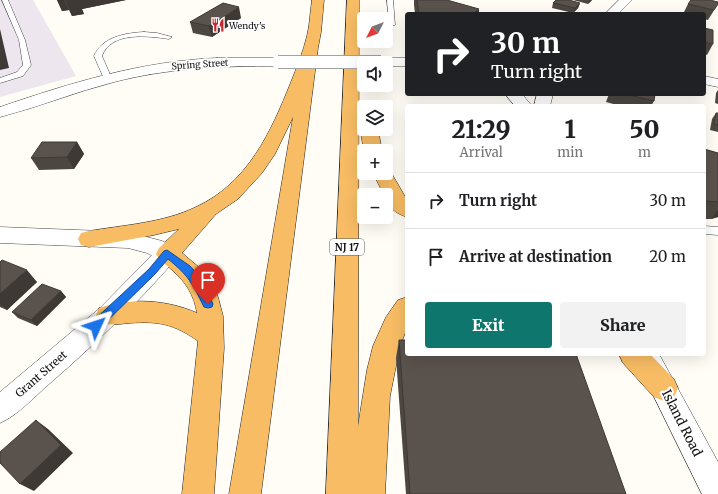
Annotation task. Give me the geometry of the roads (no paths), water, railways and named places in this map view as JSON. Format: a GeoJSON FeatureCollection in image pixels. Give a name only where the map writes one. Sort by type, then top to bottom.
{"type":"FeatureCollection","features":[{"type":"Feature","properties":{"kind":"highway"},"geometry":{"type":"LineString","coordinates":[[245,494],[318,0]]}},
{"type":"Feature","properties":{"kind":"highway","name":"NJ 17"},"geometry":{"type":"LineString","coordinates":[[342,494],[356,39],[353,0]]}},
{"type":"Feature","properties":{"kind":"highway"},"geometry":{"type":"LineString","coordinates":[[356,39],[363,100]]}},
{"type":"Feature","properties":{"kind":"highway"},"geometry":{"type":"LineString","coordinates":[[198,494],[211,358],[211,335],[208,304],[196,280],[187,269],[167,254],[215,206],[249,178],[267,154],[279,131],[311,48]]}},
{"type":"Feature","properties":{"kind":"highway"},"geometry":{"type":"LineString","coordinates":[[386,180],[399,204],[405,208]]}},
{"type":"Feature","properties":{"kind":"highway"},"geometry":{"type":"LineString","coordinates":[[89,239],[161,225],[191,216],[215,206]]}},
{"type":"Feature","properties":{"kind":"highway"},"geometry":{"type":"LineString","coordinates":[[369,494],[376,398],[382,359],[394,328],[405,310]]}},
{"type":"Feature","properties":{"kind":"highway"},"geometry":{"type":"LineString","coordinates":[[108,315],[161,313],[178,316],[211,335]]}},
{"type":"Feature","properties":{"kind":"highway"},"geometry":{"type":"LineString","coordinates":[[634,356],[664,388]]}},
{"type":"Feature","properties":{"kind":"street"},"geometry":{"type":"LineString","coordinates":[[613,12],[626,0]]}},
{"type":"Feature","properties":{"kind":"street","name":"Spring Street"},"geometry":{"type":"LineString","coordinates":[[3,119],[30,112],[101,80],[150,70],[195,64],[357,62]]}},
{"type":"Feature","properties":{"kind":"street","name":"Spring Street"},"geometry":{"type":"LineString","coordinates":[[393,62],[405,62]]}},
{"type":"Feature","properties":{"kind":"street"},"geometry":{"type":"LineString","coordinates":[[706,80],[718,82]]}},
{"type":"Feature","properties":{"kind":"street"},"geometry":{"type":"LineString","coordinates":[[515,96],[522,104]]}},
{"type":"Feature","properties":{"kind":"street"},"geometry":{"type":"LineString","coordinates":[[1,234],[128,240],[154,247],[167,254]]}},
{"type":"Feature","properties":{"kind":"street","name":"Grant Street"},"geometry":{"type":"LineString","coordinates":[[0,409],[108,315],[152,272],[167,254]]}},
{"type":"Feature","properties":{"kind":"street","name":"Island Road"},"geometry":{"type":"LineString","coordinates":[[647,356],[718,492]]}},
{"type":"Feature","properties":{"kind":"lane"},"geometry":{"type":"LineString","coordinates":[[0,81],[20,74],[27,65],[22,40],[5,0]]}},
{"type":"Feature","properties":{"kind":"lane"},"geometry":{"type":"LineString","coordinates":[[390,0],[391,12]]}},
{"type":"Feature","properties":{"kind":"lane"},"geometry":{"type":"LineString","coordinates":[[101,80],[98,56],[99,52],[106,44],[121,38],[140,34],[169,37]]}},
{"type":"Feature","properties":{"kind":"lane"},"geometry":{"type":"LineString","coordinates":[[706,230],[718,231]]}},
{"type":"Feature","properties":{"kind":"place","name":"Wendy's"},"geometry":{"type":"Point","coordinates":[218,25]}}]}
